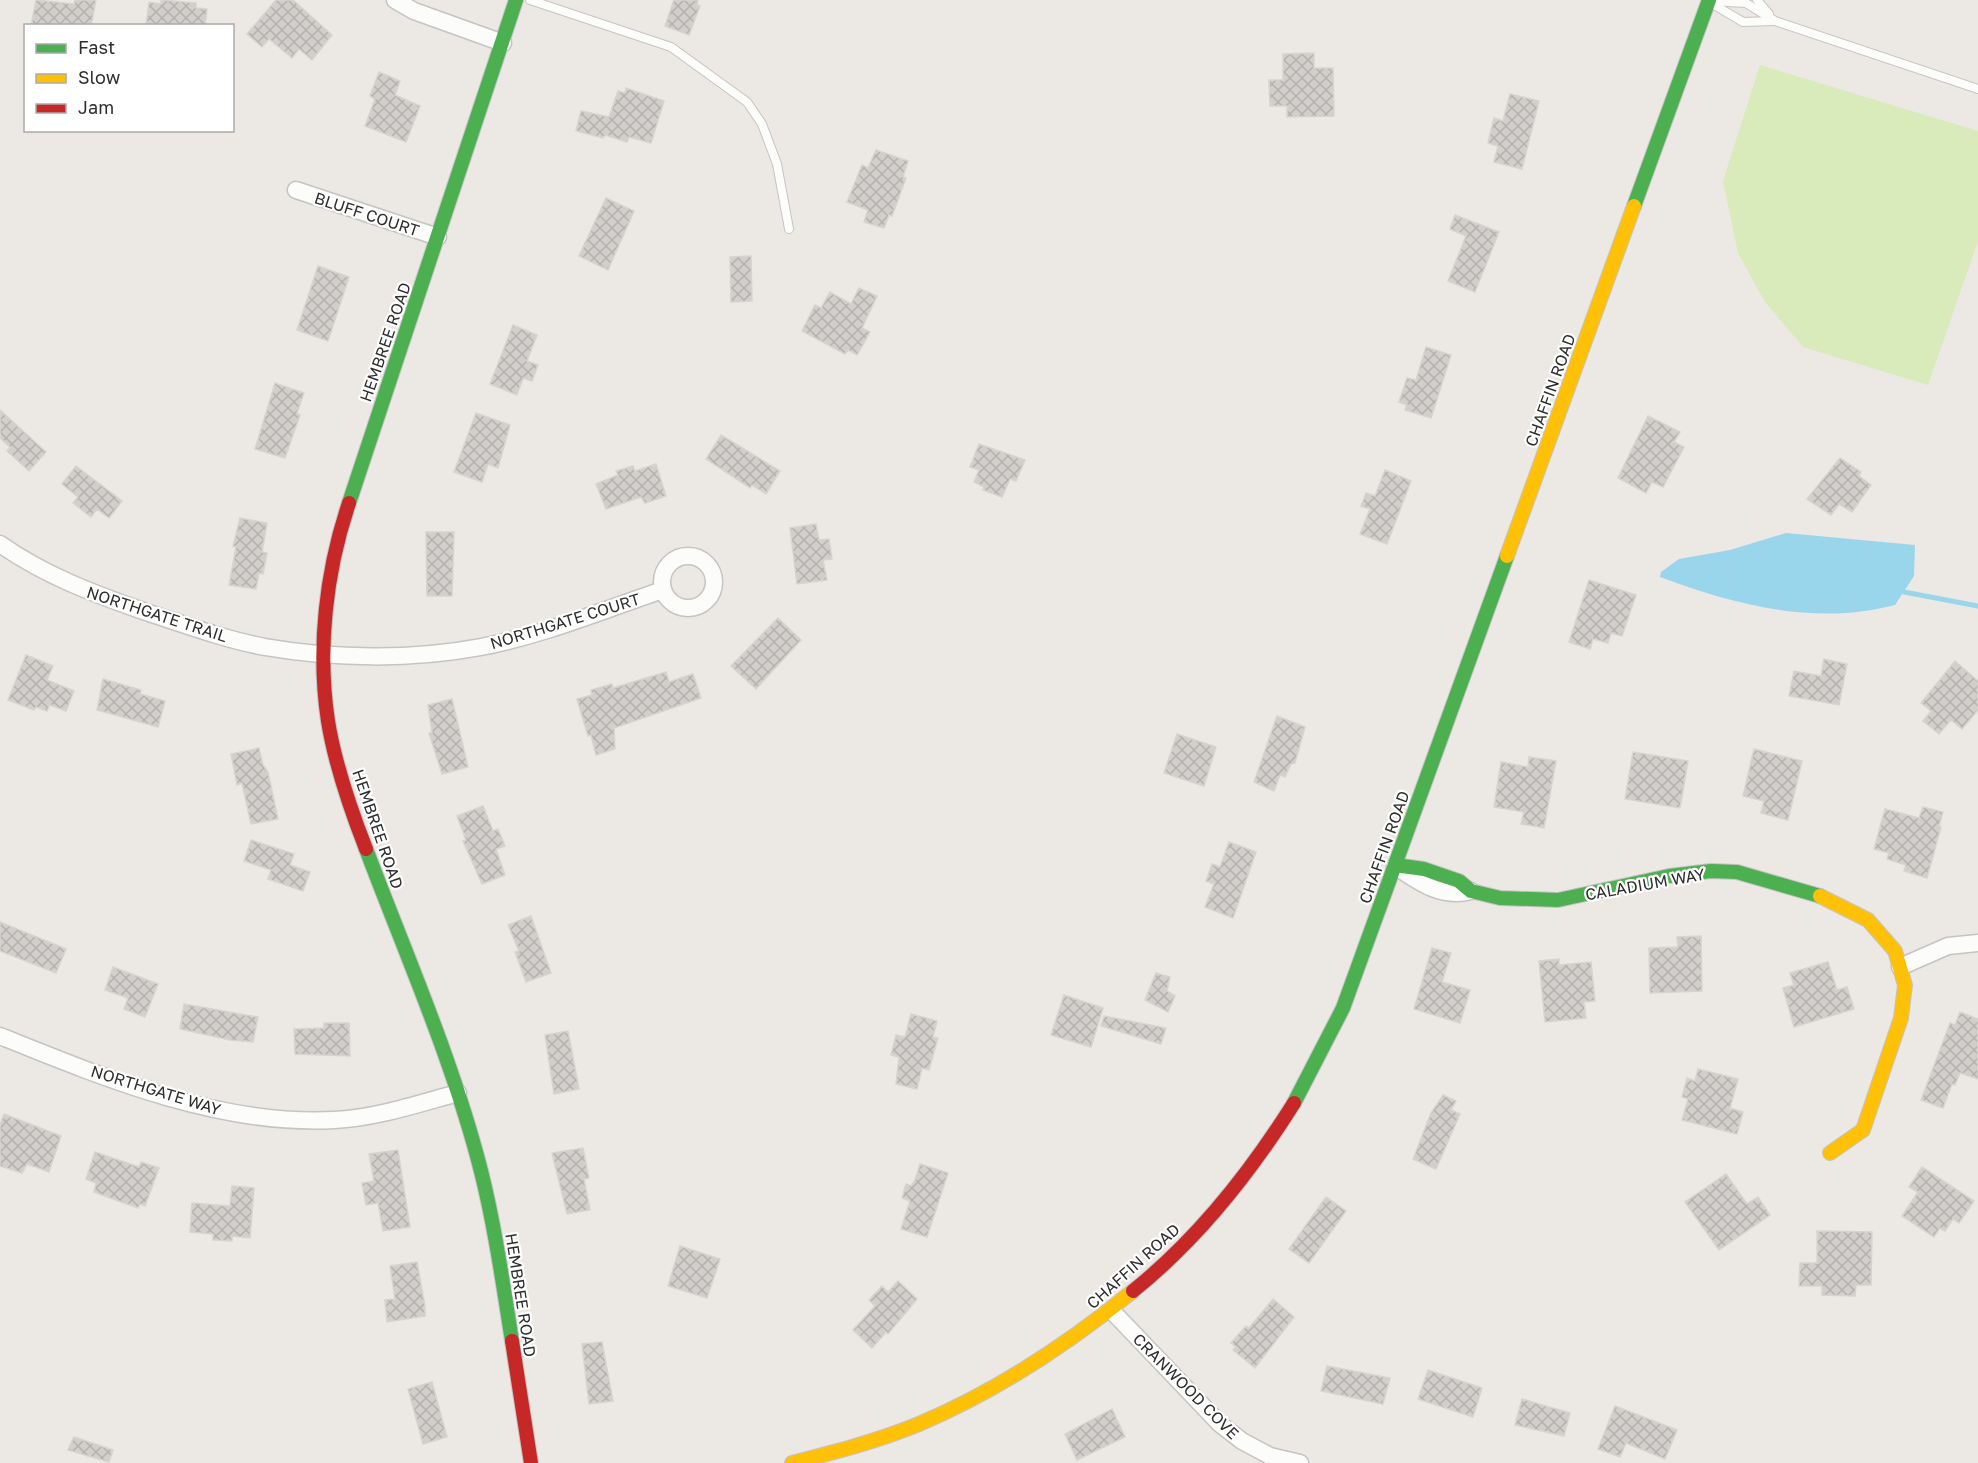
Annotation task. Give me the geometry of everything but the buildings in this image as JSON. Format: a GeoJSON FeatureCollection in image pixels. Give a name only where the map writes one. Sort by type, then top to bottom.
{"type":"FeatureCollection","features":[{"type":"Feature","properties":{"kind":"street"},"geometry":{"type":"LineString","coordinates":[[395,0],[414,11],[503,43]]}},
{"type":"Feature","properties":{"kind":"street","name":"HEMBREE ROAD"},"geometry":{"type":"LineString","coordinates":[[516,0],[341,526],[327,591],[324,654],[328,722],[345,794],[458,1093],[481,1171],[496,1243],[531,1463]]}},
{"type":"Feature","properties":{"kind":"street","name":"CHAFFIN ROAD"},"geometry":{"type":"LineString","coordinates":[[792,1463],[869,1442],[933,1418],[995,1388],[1044,1359],[1112,1311],[1181,1248],[1237,1184],[1299,1095],[1343,1008],[1709,0]]}},
{"type":"Feature","properties":{"kind":"street","name":"BLUFF COURT"},"geometry":{"type":"LineString","coordinates":[[296,190],[438,237]]}},
{"type":"Feature","properties":{"kind":"street","name":"NORTHGATE TRAIL"},"geometry":{"type":"LineString","coordinates":[[0,544],[26,562],[86,591],[205,632],[264,647],[324,654]]}},
{"type":"Feature","properties":{"kind":"street","name":"NORTHGATE COURT"},"geometry":{"type":"LineString","coordinates":[[324,654],[411,655],[481,647],[539,633],[663,590]]}},
{"type":"Feature","properties":{"kind":"street","name":"CALADIUM WAY"},"geometry":{"type":"LineString","coordinates":[[1395,865],[1420,885],[1456,895],[1471,891],[1500,898],[1558,900],[1669,876],[1711,871],[1737,872],[1822,897],[1868,920],[1895,951],[1905,985],[1901,1018],[1882,1081],[1863,1130],[1830,1153]]}},
{"type":"Feature","properties":{"kind":"street"},"geometry":{"type":"LineString","coordinates":[[1900,967],[1948,946],[1978,943]]}},
{"type":"Feature","properties":{"kind":"street","name":"NORTHGATE WAY"},"geometry":{"type":"LineString","coordinates":[[0,1036],[180,1101],[215,1111],[274,1120],[335,1120],[388,1113],[458,1093]]}},
{"type":"Feature","properties":{"kind":"street","name":"CRANWOOD COVE"},"geometry":{"type":"LineString","coordinates":[[1112,1311],[1220,1424],[1242,1441],[1270,1455],[1300,1463]]}},
{"type":"Feature","properties":{"kind":"lane"},"geometry":{"type":"LineString","coordinates":[[531,0],[671,47],[747,102],[762,124],[777,164],[789,229]]}},
{"type":"Feature","properties":{"kind":"lane"},"geometry":{"type":"LineString","coordinates":[[1709,0],[1743,22],[1775,21]]}},
{"type":"Feature","properties":{"kind":"lane"},"geometry":{"type":"LineString","coordinates":[[1709,0],[1746,3],[1775,21],[1978,89]]}},
{"type":"Feature","properties":{"kind":"lane"},"geometry":{"type":"LineString","coordinates":[[1757,0],[1775,21]]}},
{"type":"Feature","properties":{"kind":"green space"},"geometry":{"type":"Polygon","coordinates":[[[1760,65],[1978,131],[1978,241],[1928,385],[1803,347],[1765,302],[1738,253],[1723,181],[1760,65]]]}},
{"type":"Feature","properties":{"kind":"water"},"geometry":{"type":"Polygon","coordinates":[[[1786,533],[1915,545],[1914,576],[1895,605],[1865,611],[1836,613],[1806,613],[1746,604],[1660,577],[1661,572],[1679,559],[1730,550],[1786,533]]]}},
{"type":"Feature","properties":{"kind":"waterway"},"geometry":{"type":"LineString","coordinates":[[1904,592],[1978,606]]}},
{"type":"Feature","properties":{"kind":"traffic: fast"},"geometry":{"type":"LineString","coordinates":[[349,503],[516,0]]}},
{"type":"Feature","properties":{"kind":"traffic: fast"},"geometry":{"type":"LineString","coordinates":[[1634,206],[1709,0]]}},
{"type":"Feature","properties":{"kind":"traffic: fast"},"geometry":{"type":"LineString","coordinates":[[1294,1103],[1343,1008],[1507,556]]}},
{"type":"Feature","properties":{"kind":"traffic: fast"},"geometry":{"type":"LineString","coordinates":[[366,849],[428,1008],[470,1130],[490,1213],[512,1341]]}},
{"type":"Feature","properties":{"kind":"traffic: fast"},"geometry":{"type":"LineString","coordinates":[[1395,865],[1424,869],[1459,881],[1471,891],[1500,898],[1558,900],[1669,876],[1711,871],[1737,872],[1820,896]]}},
{"type":"Feature","properties":{"kind":"traffic: slow"},"geometry":{"type":"LineString","coordinates":[[1507,556],[1634,206]]}},
{"type":"Feature","properties":{"kind":"traffic: slow"},"geometry":{"type":"LineString","coordinates":[[1820,896],[1868,920],[1895,951],[1905,985],[1901,1018],[1863,1130],[1830,1153]]}},
{"type":"Feature","properties":{"kind":"traffic: slow"},"geometry":{"type":"LineString","coordinates":[[792,1463],[904,1430],[976,1397],[1057,1348],[1133,1291]]}},
{"type":"Feature","properties":{"kind":"traffic: jam"},"geometry":{"type":"LineString","coordinates":[[349,503],[329,583],[323,666],[328,721],[335,754],[366,849]]}},
{"type":"Feature","properties":{"kind":"traffic: jam"},"geometry":{"type":"LineString","coordinates":[[1133,1291],[1179,1250],[1221,1204],[1241,1180],[1294,1103]]}},
{"type":"Feature","properties":{"kind":"traffic: jam"},"geometry":{"type":"LineString","coordinates":[[512,1341],[531,1463]]}}]}
